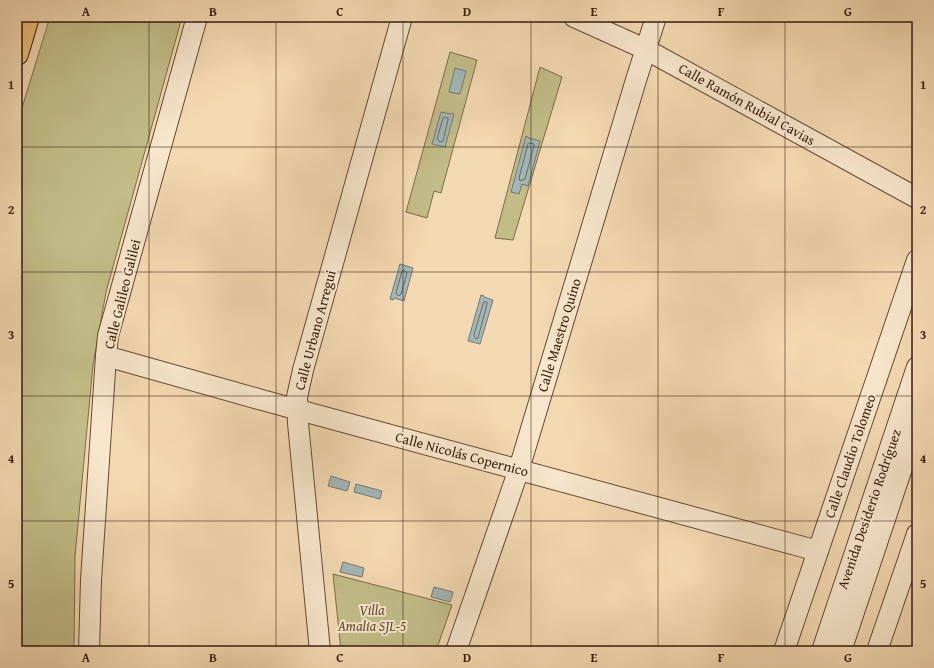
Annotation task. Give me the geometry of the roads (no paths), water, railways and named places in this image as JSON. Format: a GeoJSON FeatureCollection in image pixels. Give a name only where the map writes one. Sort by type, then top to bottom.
{"type":"FeatureCollection","features":[{"type":"Feature","properties":{"kind":"highway"},"geometry":{"type":"LineString","coordinates":[[17,54],[28,17]]}},
{"type":"Feature","properties":{"kind":"street","name":"Calle Galileo Galilei"},"geometry":{"type":"LineString","coordinates":[[89,651],[90,586],[108,336],[197,17]]}},
{"type":"Feature","properties":{"kind":"street","name":"Calle Urbano Arregui"},"geometry":{"type":"LineString","coordinates":[[320,651],[297,397],[402,17]]}},
{"type":"Feature","properties":{"kind":"street","name":"Calle Ramón Rubial Cavias"},"geometry":{"type":"LineString","coordinates":[[574,17],[645,49],[917,198]]}},
{"type":"Feature","properties":{"kind":"street","name":"Calle Maestro Quino"},"geometry":{"type":"LineString","coordinates":[[456,651],[519,469],[645,49],[656,17]]}},
{"type":"Feature","properties":{"kind":"street","name":"Calle Claudio Tolomeo"},"geometry":{"type":"LineString","coordinates":[[784,651],[917,260]]}},
{"type":"Feature","properties":{"kind":"street","name":"Calle Nicolás Copernico"},"geometry":{"type":"LineString","coordinates":[[106,356],[297,410],[818,551]]}},
{"type":"Feature","properties":{"kind":"street","name":"Avenida Desiderio Rodríguez"},"geometry":{"type":"LineString","coordinates":[[822,651],[917,367]]}},
{"type":"Feature","properties":{"kind":"street","name":"Avenida Desiderio Rodríguez"},"geometry":{"type":"LineString","coordinates":[[840,651],[917,423]]}},
{"type":"Feature","properties":{"kind":"street"},"geometry":{"type":"LineString","coordinates":[[877,651],[917,534]]}},
{"type":"Feature","properties":{"kind":"water"},"geometry":{"type":"Polygon","coordinates":[[[455,68],[466,71],[460,94],[449,92],[455,68]]]}},
{"type":"Feature","properties":{"kind":"water"},"geometry":{"type":"Polygon","coordinates":[[[441,112],[454,114],[445,147],[432,144],[441,112]]]}},
{"type":"Feature","properties":{"kind":"water"},"geometry":{"type":"Polygon","coordinates":[[[526,136],[528,138],[540,141],[528,186],[522,184],[519,194],[511,192],[526,136]]]}},
{"type":"Feature","properties":{"kind":"water"},"geometry":{"type":"Polygon","coordinates":[[[400,264],[413,268],[404,301],[394,298],[393,300],[390,299],[400,264]]]}},
{"type":"Feature","properties":{"kind":"water"},"geometry":{"type":"Polygon","coordinates":[[[481,295],[493,300],[480,344],[468,341],[481,295]]]}},
{"type":"Feature","properties":{"kind":"water"},"geometry":{"type":"Polygon","coordinates":[[[331,476],[350,482],[347,491],[328,486],[331,476]]]}},
{"type":"Feature","properties":{"kind":"water"},"geometry":{"type":"Polygon","coordinates":[[[356,484],[382,491],[380,499],[354,492],[356,484]]]}},
{"type":"Feature","properties":{"kind":"water"},"geometry":{"type":"Polygon","coordinates":[[[343,562],[364,568],[362,577],[340,572],[343,562]]]}},
{"type":"Feature","properties":{"kind":"water"},"geometry":{"type":"Polygon","coordinates":[[[434,587],[453,592],[450,602],[431,597],[434,587]]]}},
{"type":"Feature","properties":{"kind":"park label","name":"Villa Amalia SJL-5"},"geometry":{"type":"Point","coordinates":[372,618]}}]}
